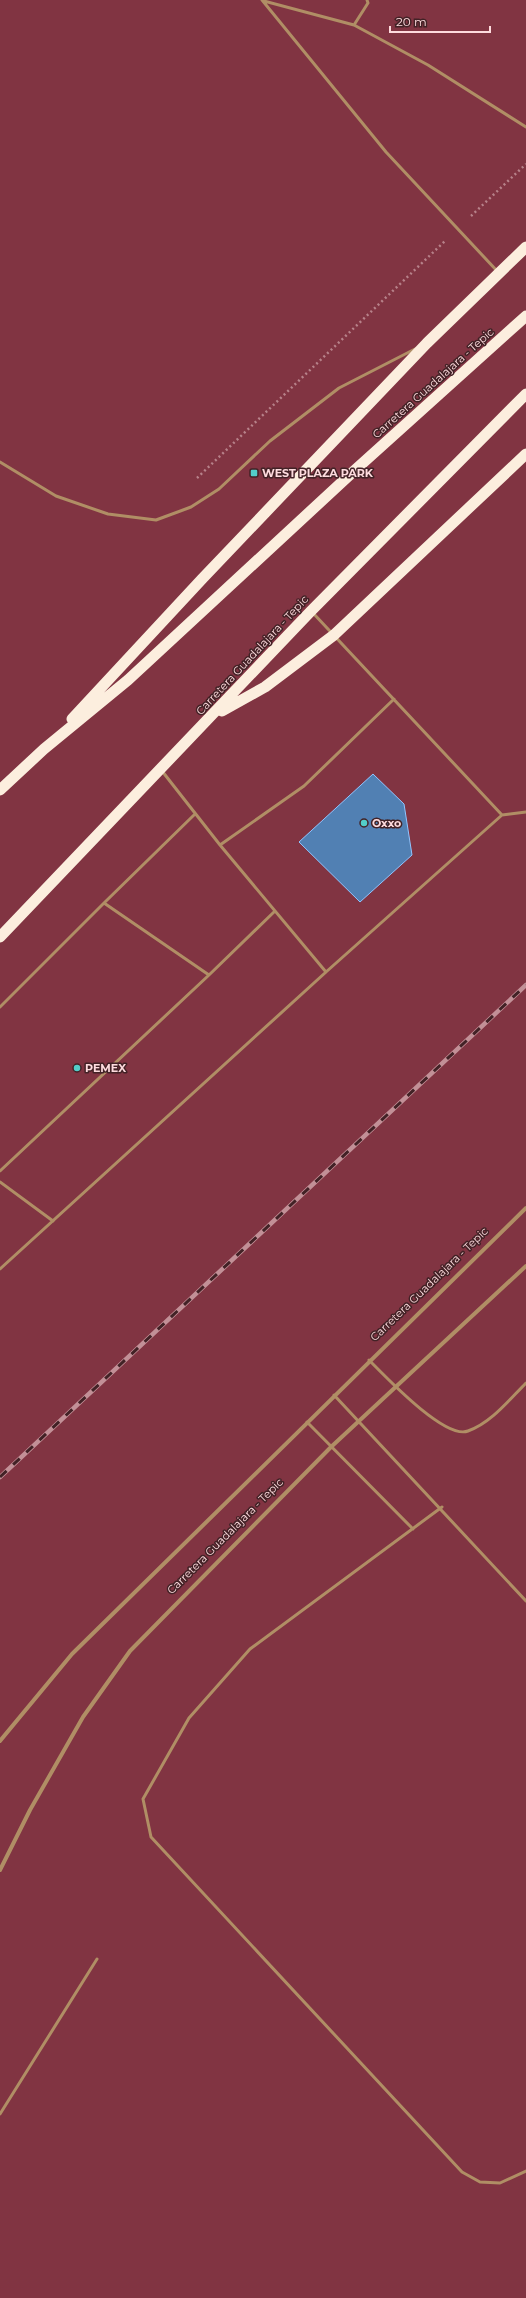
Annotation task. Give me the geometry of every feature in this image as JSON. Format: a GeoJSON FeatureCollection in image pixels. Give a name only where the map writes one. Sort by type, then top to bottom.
{"type":"FeatureCollection","features":[{"type":"Feature","properties":{"kind":"highway"},"geometry":{"type":"LineString","coordinates":[[44,749],[196,584],[427,343],[526,247]]}},
{"type":"Feature","properties":{"kind":"highway","name":"Carretera Guadalajara - Tepic"},"geometry":{"type":"LineString","coordinates":[[0,790],[44,749],[128,680],[343,481],[526,316]]}},
{"type":"Feature","properties":{"kind":"highway","name":"Carretera Guadalajara - Tepic"},"geometry":{"type":"LineString","coordinates":[[0,937],[311,611],[526,394]]}},
{"type":"Feature","properties":{"kind":"highway"},"geometry":{"type":"LineString","coordinates":[[212,716],[265,686],[334,635],[526,454]]}},
{"type":"Feature","properties":{"kind":"street","name":"Carretera Guadalajara - Tepic"},"geometry":{"type":"LineString","coordinates":[[0,1741],[72,1654],[334,1394],[526,1208]]}},
{"type":"Feature","properties":{"kind":"street","name":"Carretera Guadalajara - Tepic"},"geometry":{"type":"LineString","coordinates":[[0,1870],[30,1810],[83,1717],[130,1651],[331,1447],[526,1266]]}},
{"type":"Feature","properties":{"kind":"lane"},"geometry":{"type":"LineString","coordinates":[[263,0],[354,25],[428,65],[526,127]]}},
{"type":"Feature","properties":{"kind":"lane"},"geometry":{"type":"LineString","coordinates":[[263,0],[386,152],[499,274]]}},
{"type":"Feature","properties":{"kind":"lane"},"geometry":{"type":"LineString","coordinates":[[354,25],[368,3],[367,0]]}},
{"type":"Feature","properties":{"kind":"lane"},"geometry":{"type":"LineString","coordinates":[[0,462],[56,496],[108,514],[156,520],[191,507],[219,489],[270,441],[339,388],[427,343]]}},
{"type":"Feature","properties":{"kind":"lane"},"geometry":{"type":"LineString","coordinates":[[311,611],[502,815]]}},
{"type":"Feature","properties":{"kind":"lane"},"geometry":{"type":"LineString","coordinates":[[220,845],[304,786],[394,699]]}},
{"type":"Feature","properties":{"kind":"lane"},"geometry":{"type":"LineString","coordinates":[[161,769],[220,845],[326,972]]}},
{"type":"Feature","properties":{"kind":"lane"},"geometry":{"type":"LineString","coordinates":[[0,1269],[326,972],[502,815],[526,812]]}},
{"type":"Feature","properties":{"kind":"lane"},"geometry":{"type":"LineString","coordinates":[[0,1007],[195,814]]}},
{"type":"Feature","properties":{"kind":"lane"},"geometry":{"type":"LineString","coordinates":[[104,903],[209,975]]}},
{"type":"Feature","properties":{"kind":"lane"},"geometry":{"type":"LineString","coordinates":[[0,1171],[275,911]]}},
{"type":"Feature","properties":{"kind":"lane"},"geometry":{"type":"LineString","coordinates":[[0,1182],[53,1221]]}},
{"type":"Feature","properties":{"kind":"lane"},"geometry":{"type":"LineString","coordinates":[[369,1360],[433,1420],[451,1429],[466,1432],[486,1422],[526,1383]]}},
{"type":"Feature","properties":{"kind":"lane"},"geometry":{"type":"LineString","coordinates":[[334,1394],[442,1507],[526,1601]]}},
{"type":"Feature","properties":{"kind":"lane"},"geometry":{"type":"LineString","coordinates":[[307,1422],[413,1529]]}},
{"type":"Feature","properties":{"kind":"lane"},"geometry":{"type":"LineString","coordinates":[[442,1507],[250,1649],[189,1718],[143,1799],[151,1837],[462,2172],[480,2182],[500,2183],[526,2171]]}},
{"type":"Feature","properties":{"kind":"lane"},"geometry":{"type":"LineString","coordinates":[[0,2114],[97,1959]]}},
{"type":"Feature","properties":{"kind":"path"},"geometry":{"type":"LineString","coordinates":[[192,483],[526,164]]}},
{"type":"Feature","properties":{"kind":"shaded area"},"geometry":{"type":"Polygon","coordinates":[[[0,0],[526,0],[526,2298],[0,2298],[0,0]]]}},
{"type":"Feature","properties":{"kind":"building","name":"Oxxo"},"geometry":{"type":"Polygon","coordinates":[[[373,774],[404,804],[412,855],[360,902],[299,842],[373,774]]]}},
{"type":"Feature","properties":{"kind":"railway"},"geometry":{"type":"LineString","coordinates":[[0,1477],[526,985]]}},
{"type":"Feature","properties":{"kind":"place","name":"WEST PLAZA PARK"},"geometry":{"type":"Point","coordinates":[254,473]}},
{"type":"Feature","properties":{"kind":"place","name":"Oxxo"},"geometry":{"type":"Point","coordinates":[364,823]}},
{"type":"Feature","properties":{"kind":"place","name":"PEMEX"},"geometry":{"type":"Point","coordinates":[77,1068]}}]}
